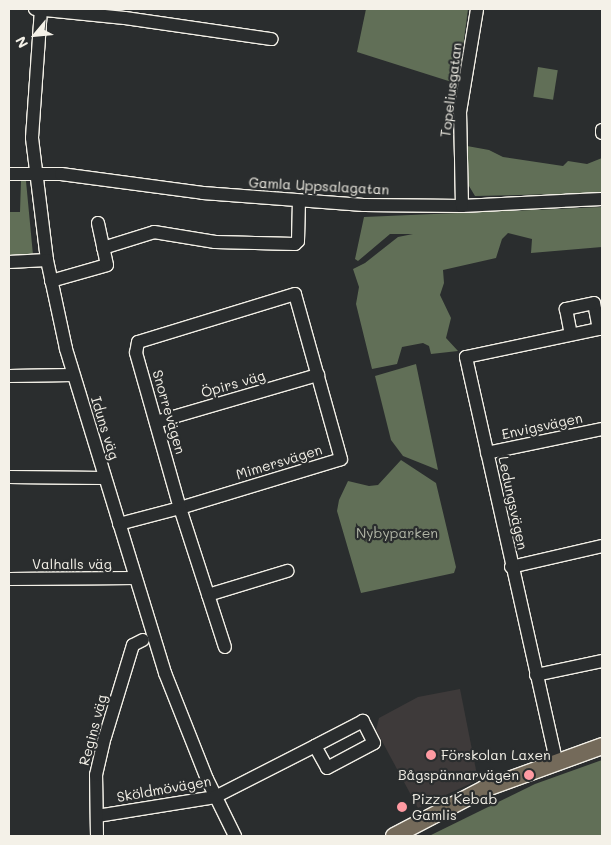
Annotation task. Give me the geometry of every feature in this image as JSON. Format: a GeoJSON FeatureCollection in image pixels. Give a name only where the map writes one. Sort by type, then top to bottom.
{"type":"FeatureCollection","features":[{"type":"Feature","properties":{"kind":"main road"},"geometry":{"type":"LineString","coordinates":[[394,836],[484,790],[556,760],[602,746]]}},
{"type":"Feature","properties":{"kind":"street"},"geometry":{"type":"LineString","coordinates":[[35,9],[272,39]]}},
{"type":"Feature","properties":{"kind":"street","name":"Iduns väg"},"geometry":{"type":"LineString","coordinates":[[41,9],[34,84],[32,138],[35,173],[47,260],[73,375],[165,674],[215,797],[235,836]]}},
{"type":"Feature","properties":{"kind":"street","name":"Topeliusgatan"},"geometry":{"type":"LineString","coordinates":[[462,206],[460,112],[477,9]]}},
{"type":"Feature","properties":{"kind":"street","name":"Gamla Uppsalagatan"},"geometry":{"type":"LineString","coordinates":[[9,174],[35,173],[203,194],[299,201],[462,206],[602,199]]}},
{"type":"Feature","properties":{"kind":"street"},"geometry":{"type":"LineString","coordinates":[[104,248],[154,232],[215,242],[295,244],[298,241],[299,201]]}},
{"type":"Feature","properties":{"kind":"street"},"geometry":{"type":"LineString","coordinates":[[51,281],[107,265],[98,223]]}},
{"type":"Feature","properties":{"kind":"street"},"geometry":{"type":"LineString","coordinates":[[9,262],[47,260]]}},
{"type":"Feature","properties":{"kind":"street","name":"Mimersvägen"},"geometry":{"type":"LineString","coordinates":[[119,524],[180,508],[340,459],[295,294]]}},
{"type":"Feature","properties":{"kind":"street","name":"Snorrevägen"},"geometry":{"type":"LineString","coordinates":[[225,647],[180,508],[136,353],[138,342],[295,294]]}},
{"type":"Feature","properties":{"kind":"street","name":"Ledungsvägen"},"geometry":{"type":"LineString","coordinates":[[556,760],[511,567],[466,357],[571,334]]}},
{"type":"Feature","properties":{"kind":"street"},"geometry":{"type":"LineString","coordinates":[[9,376],[73,375]]}},
{"type":"Feature","properties":{"kind":"street","name":"Öpirs väg"},"geometry":{"type":"LineString","coordinates":[[156,422],[318,375]]}},
{"type":"Feature","properties":{"kind":"street","name":"Envigsvägen"},"geometry":{"type":"LineString","coordinates":[[487,453],[602,429]]}},
{"type":"Feature","properties":{"kind":"street"},"geometry":{"type":"LineString","coordinates":[[9,477],[104,478]]}},
{"type":"Feature","properties":{"kind":"street"},"geometry":{"type":"LineString","coordinates":[[511,567],[602,546]]}},
{"type":"Feature","properties":{"kind":"street"},"geometry":{"type":"LineString","coordinates":[[208,595],[287,571]]}},
{"type":"Feature","properties":{"kind":"street","name":"Valhalls väg"},"geometry":{"type":"LineString","coordinates":[[9,579],[135,578]]}},
{"type":"Feature","properties":{"kind":"street","name":"Regins väg"},"geometry":{"type":"LineString","coordinates":[[97,836],[96,775],[105,737],[133,645],[143,640]]}},
{"type":"Feature","properties":{"kind":"street"},"geometry":{"type":"LineString","coordinates":[[536,675],[602,661]]}},
{"type":"Feature","properties":{"kind":"street","name":"Sköldmövägen"},"geometry":{"type":"LineString","coordinates":[[97,816],[215,797],[315,746]]}},
{"type":"Feature","properties":{"kind":"shaded area","name":"Förskolan Laxen"},"geometry":{"type":"Polygon","coordinates":[[[460,689],[478,780],[418,808],[376,730],[379,718],[418,697],[460,689]]]}},
{"type":"Feature","properties":{"kind":"green space"},"geometry":{"type":"Polygon","coordinates":[[[366,9],[468,9],[458,84],[357,52],[366,9]]]}},
{"type":"Feature","properties":{"kind":"green space"},"geometry":{"type":"Polygon","coordinates":[[[538,67],[558,70],[553,100],[533,97],[538,67]]]}},
{"type":"Feature","properties":{"kind":"green space"},"geometry":{"type":"Polygon","coordinates":[[[467,146],[489,150],[503,157],[563,166],[568,161],[587,164],[602,158],[602,193],[475,196],[469,186],[467,146]]]}},
{"type":"Feature","properties":{"kind":"green space"},"geometry":{"type":"Polygon","coordinates":[[[21,180],[26,181],[33,255],[9,257],[9,212],[20,212],[21,180]]]}},
{"type":"Feature","properties":{"kind":"green space"},"geometry":{"type":"Polygon","coordinates":[[[602,207],[602,247],[531,253],[532,239],[508,233],[502,239],[496,258],[443,270],[444,283],[440,295],[451,318],[446,338],[458,351],[431,354],[429,346],[423,343],[402,347],[397,364],[372,369],[356,304],[359,287],[353,269],[365,263],[398,237],[413,234],[390,234],[358,261],[355,259],[364,217],[602,207]]]}},
{"type":"Feature","properties":{"kind":"green space"},"geometry":{"type":"Polygon","coordinates":[[[416,364],[438,470],[403,456],[391,440],[375,376],[416,364]]]}},
{"type":"Feature","properties":{"kind":"green space","name":"Nybyparken"},"geometry":{"type":"Polygon","coordinates":[[[401,460],[436,483],[456,567],[454,573],[361,593],[337,511],[339,500],[348,481],[369,486],[378,485],[401,460]]]}},
{"type":"Feature","properties":{"kind":"green space"},"geometry":{"type":"Polygon","coordinates":[[[602,760],[602,836],[429,836],[535,784],[602,760]]]}},
{"type":"Feature","properties":{"kind":"place","name":"Förskolan Laxen"},"geometry":{"type":"Point","coordinates":[431,755]}},
{"type":"Feature","properties":{"kind":"place","name":"Bågspännarvägen"},"geometry":{"type":"Point","coordinates":[529,775]}},
{"type":"Feature","properties":{"kind":"place","name":"Pizza Kebab Gamlis"},"geometry":{"type":"Point","coordinates":[402,807]}}]}
